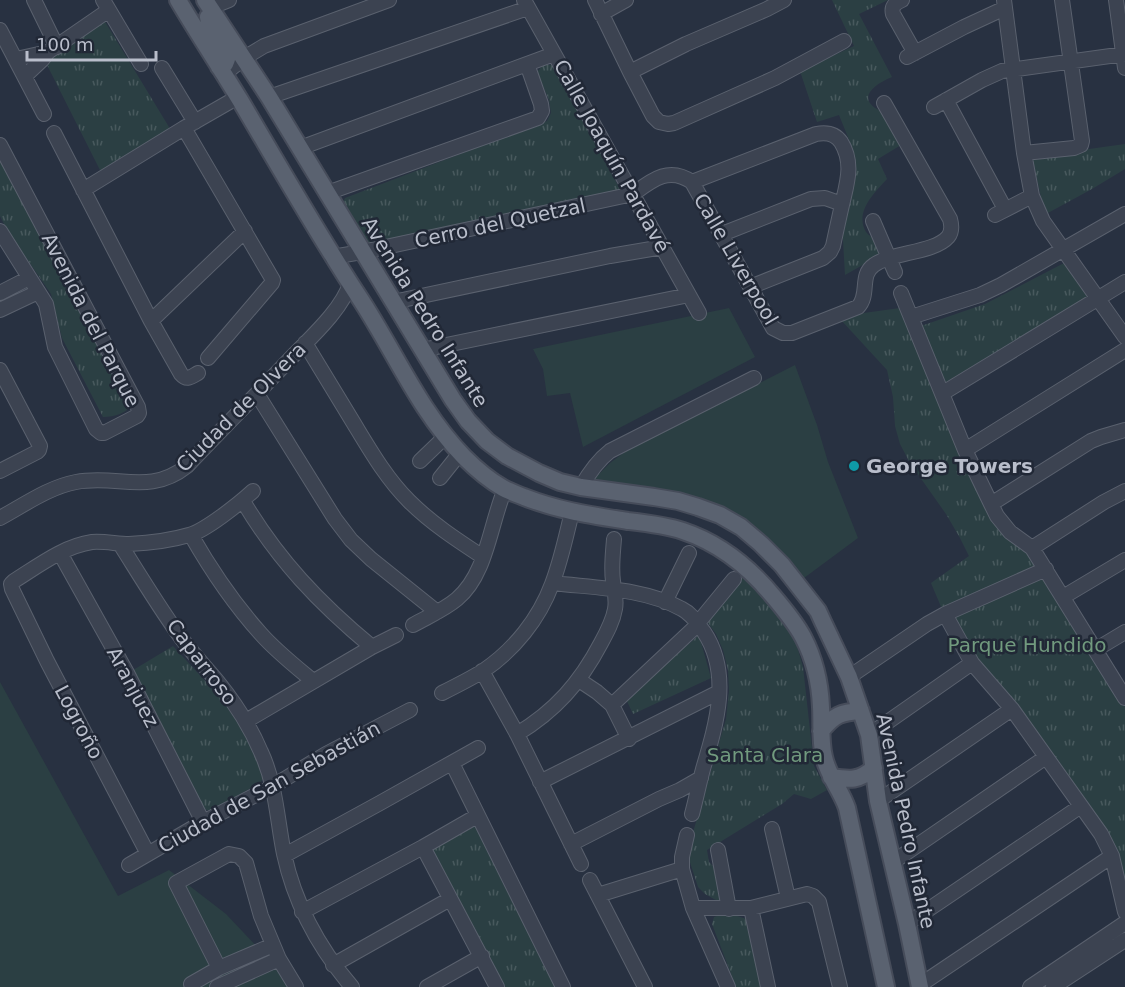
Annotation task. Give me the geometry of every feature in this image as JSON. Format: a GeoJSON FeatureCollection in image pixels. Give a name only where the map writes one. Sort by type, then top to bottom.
{"type":"FeatureCollection","features":[{"type":"Feature","properties":{"kind":"main road"},"geometry":{"type":"LineString","coordinates":[[178,0],[431,416],[460,453],[484,475],[504,489],[546,505],[572,512],[663,526],[704,540],[724,551],[746,568],[795,623],[808,647],[815,667],[821,706],[821,744],[831,777],[843,794],[847,808],[886,987]]}},
{"type":"Feature","properties":{"kind":"main road"},"geometry":{"type":"LineString","coordinates":[[203,3],[210,27],[227,59],[221,71]]}},
{"type":"Feature","properties":{"kind":"main road","name":"Avenida Pedro Infante"},"geometry":{"type":"LineString","coordinates":[[203,3],[244,58],[453,400],[487,441],[507,456],[560,482],[678,501],[720,515],[741,527],[761,544],[782,565],[818,611],[849,677],[869,735],[878,801],[920,986]]}},
{"type":"Feature","properties":{"kind":"main road"},"geometry":{"type":"LineString","coordinates":[[821,731],[831,719],[839,714],[861,711]]}},
{"type":"Feature","properties":{"kind":"main road"},"geometry":{"type":"LineString","coordinates":[[831,777],[852,780],[860,778],[874,768]]}},
{"type":"Feature","properties":{"kind":"street"},"geometry":{"type":"LineString","coordinates":[[34,0],[53,50]]}},
{"type":"Feature","properties":{"kind":"street"},"geometry":{"type":"LineString","coordinates":[[203,3],[229,0]]}},
{"type":"Feature","properties":{"kind":"street"},"geometry":{"type":"LineString","coordinates":[[221,71],[264,46],[389,0]]}},
{"type":"Feature","properties":{"kind":"street"},"geometry":{"type":"LineString","coordinates":[[595,0],[653,116],[659,122],[668,124],[775,78],[844,41]]}},
{"type":"Feature","properties":{"kind":"street"},"geometry":{"type":"LineString","coordinates":[[601,14],[626,0]]}},
{"type":"Feature","properties":{"kind":"street"},"geometry":{"type":"LineString","coordinates":[[630,72],[784,0]]}},
{"type":"Feature","properties":{"kind":"street"},"geometry":{"type":"LineString","coordinates":[[1024,153],[1074,148],[1081,145],[1083,137],[1062,0]]}},
{"type":"Feature","properties":{"kind":"street"},"geometry":{"type":"LineString","coordinates":[[1116,0],[1125,68]]}},
{"type":"Feature","properties":{"kind":"street"},"geometry":{"type":"LineString","coordinates":[[898,2],[892,10],[911,55],[1005,4],[1024,153],[1032,196],[1043,220],[1125,337]]}},
{"type":"Feature","properties":{"kind":"street"},"geometry":{"type":"LineString","coordinates":[[269,98],[526,4]]}},
{"type":"Feature","properties":{"kind":"street","name":"Calle Joaquín Pardavé"},"geometry":{"type":"LineString","coordinates":[[526,4],[699,313]]}},
{"type":"Feature","properties":{"kind":"street"},"geometry":{"type":"LineString","coordinates":[[25,76],[106,5],[141,64]]}},
{"type":"Feature","properties":{"kind":"street"},"geometry":{"type":"LineString","coordinates":[[0,30],[44,114]]}},
{"type":"Feature","properties":{"kind":"street"},"geometry":{"type":"LineString","coordinates":[[16,59],[53,50]]}},
{"type":"Feature","properties":{"kind":"street"},"geometry":{"type":"LineString","coordinates":[[300,148],[554,54]]}},
{"type":"Feature","properties":{"kind":"street"},"geometry":{"type":"LineString","coordinates":[[1032,196],[1000,212],[940,104],[992,75],[1014,69],[1124,54]]}},
{"type":"Feature","properties":{"kind":"street"},"geometry":{"type":"LineString","coordinates":[[327,193],[538,118],[542,111],[541,104],[527,64]]}},
{"type":"Feature","properties":{"kind":"street"},"geometry":{"type":"LineString","coordinates":[[162,68],[189,125],[272,278],[269,287],[208,358]]}},
{"type":"Feature","properties":{"kind":"street"},"geometry":{"type":"LineString","coordinates":[[84,190],[238,97]]}},
{"type":"Feature","properties":{"kind":"street"},"geometry":{"type":"LineString","coordinates":[[884,103],[952,226],[950,233],[942,241],[930,247],[890,258]]}},
{"type":"Feature","properties":{"kind":"street"},"geometry":{"type":"LineString","coordinates":[[633,195],[665,175],[675,174],[692,182],[816,134],[823,132],[834,135],[847,154],[849,165],[848,180],[833,246],[826,256],[750,287]]}},
{"type":"Feature","properties":{"kind":"street"},"geometry":{"type":"LineString","coordinates":[[54,133],[151,321],[181,374],[184,378],[188,378],[198,373]]}},
{"type":"Feature","properties":{"kind":"street","name":"Avenida del Parque"},"geometry":{"type":"LineString","coordinates":[[0,146],[138,407],[138,414],[104,433],[96,429],[55,347],[47,310],[0,231]]}},
{"type":"Feature","properties":{"kind":"street","name":"Calle Liverpool"},"geometry":{"type":"LineString","coordinates":[[692,182],[773,328],[783,333],[792,333],[858,307],[863,301],[868,272],[875,264],[890,258]]}},
{"type":"Feature","properties":{"kind":"street","name":"Cerro del Quetzal"},"geometry":{"type":"LineString","coordinates":[[332,256],[362,252],[633,195]]}},
{"type":"Feature","properties":{"kind":"street"},"geometry":{"type":"LineString","coordinates":[[722,234],[811,199],[825,198],[842,204]]}},
{"type":"Feature","properties":{"kind":"street"},"geometry":{"type":"LineString","coordinates":[[911,316],[980,295],[1001,285],[1125,214]]}},
{"type":"Feature","properties":{"kind":"street"},"geometry":{"type":"LineString","coordinates":[[873,221],[896,272]]}},
{"type":"Feature","properties":{"kind":"street"},"geometry":{"type":"LineString","coordinates":[[151,321],[245,231]]}},
{"type":"Feature","properties":{"kind":"street"},"geometry":{"type":"LineString","coordinates":[[393,302],[663,247]]}},
{"type":"Feature","properties":{"kind":"street"},"geometry":{"type":"LineString","coordinates":[[0,293],[29,278]]}},
{"type":"Feature","properties":{"kind":"street"},"geometry":{"type":"LineString","coordinates":[[943,393],[1125,282]]}},
{"type":"Feature","properties":{"kind":"street","name":"Ciudad de Olvera"},"geometry":{"type":"LineString","coordinates":[[0,518],[58,487],[72,483],[98,480],[142,483],[161,481],[187,466],[335,310],[350,284]]}},
{"type":"Feature","properties":{"kind":"street"},"geometry":{"type":"LineString","coordinates":[[0,310],[38,292]]}},
{"type":"Feature","properties":{"kind":"street"},"geometry":{"type":"LineString","coordinates":[[902,293],[965,450],[1002,524],[1032,548],[1125,698]]}},
{"type":"Feature","properties":{"kind":"street"},"geometry":{"type":"LineString","coordinates":[[422,351],[689,295]]}},
{"type":"Feature","properties":{"kind":"street","name":"Ciudad de Olvera"},"geometry":{"type":"LineString","coordinates":[[335,310],[360,297]]}},
{"type":"Feature","properties":{"kind":"street"},"geometry":{"type":"LineString","coordinates":[[305,343],[373,456],[393,483],[425,516],[483,557]]}},
{"type":"Feature","properties":{"kind":"street"},"geometry":{"type":"LineString","coordinates":[[965,450],[1125,350]]}},
{"type":"Feature","properties":{"kind":"street"},"geometry":{"type":"LineString","coordinates":[[0,370],[40,448],[37,452],[0,471]]}},
{"type":"Feature","properties":{"kind":"street"},"geometry":{"type":"LineString","coordinates":[[581,487],[600,459],[610,452],[754,378]]}},
{"type":"Feature","properties":{"kind":"street"},"geometry":{"type":"LineString","coordinates":[[257,394],[334,519],[351,540],[437,612]]}},
{"type":"Feature","properties":{"kind":"street"},"geometry":{"type":"LineString","coordinates":[[991,504],[1091,441],[1125,430]]}},
{"type":"Feature","properties":{"kind":"street"},"geometry":{"type":"LineString","coordinates":[[420,461],[446,436]]}},
{"type":"Feature","properties":{"kind":"street"},"geometry":{"type":"LineString","coordinates":[[440,478],[460,453]]}},
{"type":"Feature","properties":{"kind":"street"},"geometry":{"type":"LineString","coordinates":[[413,625],[458,599],[467,589],[483,557],[504,489]]}},
{"type":"Feature","properties":{"kind":"street"},"geometry":{"type":"LineString","coordinates":[[1032,548],[1125,491]]}},
{"type":"Feature","properties":{"kind":"street"},"geometry":{"type":"LineString","coordinates":[[60,553],[94,542],[120,544],[164,541],[191,535],[248,496],[257,524],[278,554],[312,593],[372,647]]}},
{"type":"Feature","properties":{"kind":"street"},"geometry":{"type":"LineString","coordinates":[[442,693],[482,671],[500,658],[531,624],[553,583],[572,512]]}},
{"type":"Feature","properties":{"kind":"street"},"geometry":{"type":"LineString","coordinates":[[191,535],[220,582],[256,628],[286,659],[312,681]]}},
{"type":"Feature","properties":{"kind":"street"},"geometry":{"type":"LineString","coordinates":[[517,734],[543,716],[579,680],[614,616],[616,602],[612,572],[614,539]]}},
{"type":"Feature","properties":{"kind":"street","name":"Caparroso"},"geometry":{"type":"LineString","coordinates":[[120,544],[177,632],[219,683],[246,721],[261,751],[273,786],[285,855],[302,912],[333,965],[352,987]]}},
{"type":"Feature","properties":{"kind":"street","name":"Logroño"},"geometry":{"type":"LineString","coordinates":[[60,553],[14,581],[11,584],[12,589],[148,854]]}},
{"type":"Feature","properties":{"kind":"street","name":"Aranjuez"},"geometry":{"type":"LineString","coordinates":[[60,553],[127,673],[203,822]]}},
{"type":"Feature","properties":{"kind":"street"},"geometry":{"type":"LineString","coordinates":[[665,602],[688,553]]}},
{"type":"Feature","properties":{"kind":"street"},"geometry":{"type":"LineString","coordinates":[[1063,597],[1125,560]]}},
{"type":"Feature","properties":{"kind":"street"},"geometry":{"type":"LineString","coordinates":[[849,677],[900,641],[945,614],[1046,569]]}},
{"type":"Feature","properties":{"kind":"street"},"geometry":{"type":"LineString","coordinates":[[612,705],[693,629],[734,579]]}},
{"type":"Feature","properties":{"kind":"street"},"geometry":{"type":"LineString","coordinates":[[553,583],[644,595],[665,602],[690,614],[708,639],[720,676],[717,717],[692,814]]}},
{"type":"Feature","properties":{"kind":"street"},"geometry":{"type":"LineString","coordinates":[[945,614],[972,663],[1012,709],[1101,834],[1112,856],[1125,909]]}},
{"type":"Feature","properties":{"kind":"street"},"geometry":{"type":"LineString","coordinates":[[1095,650],[1125,632]]}},
{"type":"Feature","properties":{"kind":"street"},"geometry":{"type":"LineString","coordinates":[[246,721],[312,681],[396,635]]}},
{"type":"Feature","properties":{"kind":"street"},"geometry":{"type":"LineString","coordinates":[[869,735],[972,663]]}},
{"type":"Feature","properties":{"kind":"street"},"geometry":{"type":"LineString","coordinates":[[482,671],[517,734],[581,864]]}},
{"type":"Feature","properties":{"kind":"street"},"geometry":{"type":"LineString","coordinates":[[579,680],[612,705],[629,739]]}},
{"type":"Feature","properties":{"kind":"street"},"geometry":{"type":"LineString","coordinates":[[540,782],[719,692]]}},
{"type":"Feature","properties":{"kind":"street"},"geometry":{"type":"LineString","coordinates":[[878,801],[1012,709]]}},
{"type":"Feature","properties":{"kind":"street","name":"Ciudad de San Sebastián"},"geometry":{"type":"LineString","coordinates":[[129,865],[203,822],[273,786],[326,754],[410,710]]}},
{"type":"Feature","properties":{"kind":"street"},"geometry":{"type":"LineString","coordinates":[[285,855],[452,764],[478,747]]}},
{"type":"Feature","properties":{"kind":"street"},"geometry":{"type":"LineString","coordinates":[[893,862],[1046,757]]}},
{"type":"Feature","properties":{"kind":"street"},"geometry":{"type":"LineString","coordinates":[[452,764],[564,987]]}},
{"type":"Feature","properties":{"kind":"street"},"geometry":{"type":"LineString","coordinates":[[571,844],[701,778]]}},
{"type":"Feature","properties":{"kind":"street"},"geometry":{"type":"LineString","coordinates":[[907,924],[1081,806]]}},
{"type":"Feature","properties":{"kind":"street"},"geometry":{"type":"LineString","coordinates":[[302,912],[477,816]]}},
{"type":"Feature","properties":{"kind":"street"},"geometry":{"type":"LineString","coordinates":[[772,829],[788,898]]}},
{"type":"Feature","properties":{"kind":"street"},"geometry":{"type":"LineString","coordinates":[[687,835],[682,869],[693,908],[729,987]]}},
{"type":"Feature","properties":{"kind":"street"},"geometry":{"type":"LineString","coordinates":[[423,847],[497,987]]}},
{"type":"Feature","properties":{"kind":"street"},"geometry":{"type":"LineString","coordinates":[[718,850],[729,909]]}},
{"type":"Feature","properties":{"kind":"street"},"geometry":{"type":"LineString","coordinates":[[219,968],[176,883],[229,854],[238,856],[246,863],[261,916],[279,959],[296,987]]}},
{"type":"Feature","properties":{"kind":"street"},"geometry":{"type":"LineString","coordinates":[[920,986],[1112,856]]}},
{"type":"Feature","properties":{"kind":"street"},"geometry":{"type":"LineString","coordinates":[[598,895],[682,869]]}},
{"type":"Feature","properties":{"kind":"street"},"geometry":{"type":"LineString","coordinates":[[590,880],[645,987]]}},
{"type":"Feature","properties":{"kind":"street"},"geometry":{"type":"LineString","coordinates":[[693,908],[751,908],[807,894],[813,896],[819,902],[840,987]]}},
{"type":"Feature","properties":{"kind":"street"},"geometry":{"type":"LineString","coordinates":[[333,965],[450,899]]}},
{"type":"Feature","properties":{"kind":"street"},"geometry":{"type":"LineString","coordinates":[[751,908],[768,987]]}},
{"type":"Feature","properties":{"kind":"street"},"geometry":{"type":"LineString","coordinates":[[1030,987],[1125,923]]}},
{"type":"Feature","properties":{"kind":"street"},"geometry":{"type":"LineString","coordinates":[[1053,987],[1125,940]]}},
{"type":"Feature","properties":{"kind":"street"},"geometry":{"type":"LineString","coordinates":[[191,984],[219,968],[273,945]]}},
{"type":"Feature","properties":{"kind":"street"},"geometry":{"type":"LineString","coordinates":[[427,987],[482,956]]}},
{"type":"Feature","properties":{"kind":"street"},"geometry":{"type":"LineString","coordinates":[[217,987],[279,959]]}},
{"type":"Feature","properties":{"kind":"green space"},"geometry":{"type":"Polygon","coordinates":[[[832,0],[888,0],[859,14],[892,77],[872,89],[868,99],[870,104],[885,113],[901,145],[878,159],[887,179],[864,210],[863,225],[866,232],[876,241],[882,254],[845,275],[842,218],[854,161],[850,142],[839,115],[817,122],[800,71],[854,46],[832,0]]]}},
{"type":"Feature","properties":{"kind":"green space"},"geometry":{"type":"Polygon","coordinates":[[[104,20],[172,132],[102,174],[44,59],[104,20]]]}},
{"type":"Feature","properties":{"kind":"green space"},"geometry":{"type":"Polygon","coordinates":[[[543,65],[553,65],[622,193],[372,246],[365,243],[342,205],[345,198],[547,121],[551,113],[549,100],[537,72],[543,65]]]}},
{"type":"Feature","properties":{"kind":"green space"},"geometry":{"type":"Polygon","coordinates":[[[1125,144],[1125,169],[1046,214],[1032,157],[1125,144]]]}},
{"type":"Feature","properties":{"kind":"green space"},"geometry":{"type":"Polygon","coordinates":[[[0,157],[133,403],[120,414],[103,417],[62,338],[51,294],[7,230],[0,216],[0,157]]]}},
{"type":"Feature","properties":{"kind":"green space"},"geometry":{"type":"Polygon","coordinates":[[[1068,261],[1090,295],[943,384],[921,326],[985,304],[1068,261]]]}},
{"type":"Feature","properties":{"kind":"green space"},"geometry":{"type":"Polygon","coordinates":[[[729,308],[755,357],[583,447],[570,393],[547,396],[543,369],[533,349],[729,308]]]}},
{"type":"Feature","properties":{"kind":"green space"},"geometry":{"type":"Polygon","coordinates":[[[900,308],[955,439],[1036,568],[942,609],[931,583],[969,556],[946,514],[910,463],[900,444],[895,426],[893,397],[887,370],[841,320],[864,313],[900,308]]]}},
{"type":"Feature","properties":{"kind":"green space"},"geometry":{"type":"Polygon","coordinates":[[[795,365],[828,462],[858,538],[804,578],[766,538],[723,508],[695,497],[667,490],[593,480],[626,451],[795,365]]]}},
{"type":"Feature","properties":{"kind":"green space","name":"Santa Clara"},"geometry":{"type":"Polygon","coordinates":[[[741,575],[777,610],[795,639],[803,667],[814,766],[827,790],[811,799],[794,794],[782,804],[707,850],[709,862],[718,871],[722,900],[718,901],[698,887],[687,853],[726,719],[729,691],[728,670],[723,650],[706,620],[741,575]]]}},
{"type":"Feature","properties":{"kind":"green space","name":"Parque Hundido"},"geometry":{"type":"Polygon","coordinates":[[[1042,578],[1047,580],[1125,707],[1125,888],[1112,844],[986,675],[954,619],[955,616],[1042,578]]]}},
{"type":"Feature","properties":{"kind":"green space"},"geometry":{"type":"Polygon","coordinates":[[[699,635],[711,678],[633,714],[626,699],[699,635]]]}},
{"type":"Feature","properties":{"kind":"green space"},"geometry":{"type":"Polygon","coordinates":[[[173,646],[219,696],[239,724],[264,773],[260,783],[210,811],[204,809],[130,672],[173,646]]]}},
{"type":"Feature","properties":{"kind":"green space"},"geometry":{"type":"Polygon","coordinates":[[[0,682],[118,896],[169,870],[226,914],[295,987],[0,987],[0,682]]]}},
{"type":"Feature","properties":{"kind":"green space"},"geometry":{"type":"Polygon","coordinates":[[[472,824],[480,828],[557,983],[555,987],[502,987],[433,854],[434,845],[472,824]]]}},
{"type":"Feature","properties":{"kind":"green space"},"geometry":{"type":"Polygon","coordinates":[[[737,916],[750,920],[765,987],[736,987],[712,924],[714,917],[737,916]]]}},
{"type":"Feature","properties":{"kind":"place","name":"George Towers"},"geometry":{"type":"Point","coordinates":[854,466]}}]}
